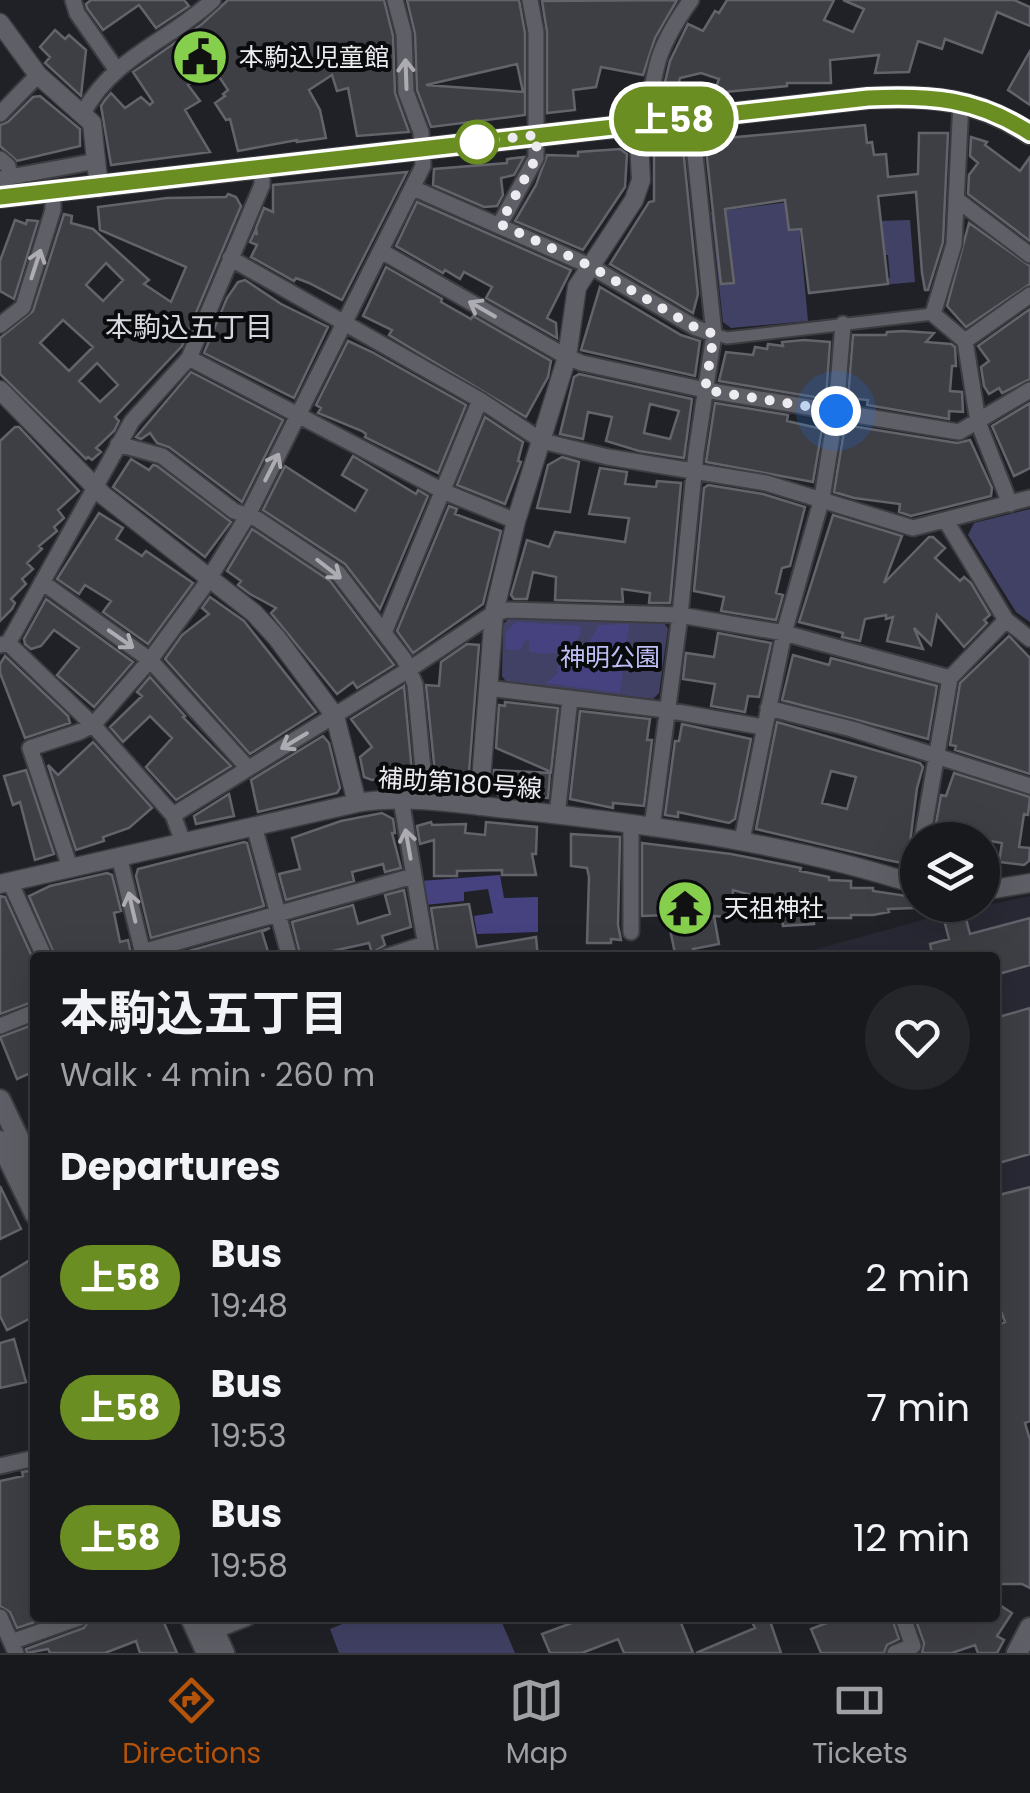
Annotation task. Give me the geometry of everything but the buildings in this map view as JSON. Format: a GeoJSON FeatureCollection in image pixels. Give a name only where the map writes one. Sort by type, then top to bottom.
{"type":"FeatureCollection","features":[{"type":"Feature","properties":{"kind":"main road"},"geometry":{"type":"LineString","coordinates":[[0,197],[868,98],[921,95],[961,102],[1030,134]]}},
{"type":"Feature","properties":{"kind":"main road"},"geometry":{"type":"LineString","coordinates":[[0,1100],[30,1172]]}},
{"type":"Feature","properties":{"kind":"main road"},"geometry":{"type":"LineString","coordinates":[[0,1141],[30,1172]]}},
{"type":"Feature","properties":{"kind":"main road"},"geometry":{"type":"LineString","coordinates":[[193,1622],[207,1653]]}},
{"type":"Feature","properties":{"kind":"main road"},"geometry":{"type":"LineString","coordinates":[[211,1624],[224,1653]]}},
{"type":"Feature","properties":{"kind":"street"},"geometry":{"type":"LineString","coordinates":[[72,0],[76,13],[116,68]]}},
{"type":"Feature","properties":{"kind":"street"},"geometry":{"type":"LineString","coordinates":[[70,867],[30,748],[93,724],[150,660],[209,578],[248,515],[423,166],[421,132],[406,92],[404,34],[395,0]]}},
{"type":"Feature","properties":{"kind":"street"},"geometry":{"type":"LineString","coordinates":[[500,224],[536,158],[536,32],[530,0]]}},
{"type":"Feature","properties":{"kind":"street"},"geometry":{"type":"LineString","coordinates":[[478,806],[494,613],[516,520],[567,357],[577,287],[634,200],[641,180],[642,122],[650,104],[659,59],[675,23],[691,0]]}},
{"type":"Feature","properties":{"kind":"street"},"geometry":{"type":"LineString","coordinates":[[83,113],[97,87],[116,68],[204,3]]}},
{"type":"Feature","properties":{"kind":"street"},"geometry":{"type":"LineString","coordinates":[[0,23],[38,74],[92,122],[99,188]]}},
{"type":"Feature","properties":{"kind":"street"},"geometry":{"type":"LineString","coordinates":[[0,114],[38,74]]}},
{"type":"Feature","properties":{"kind":"street"},"geometry":{"type":"LineString","coordinates":[[933,314],[954,244],[961,102]]}},
{"type":"Feature","properties":{"kind":"street"},"geometry":{"type":"LineString","coordinates":[[652,828],[714,334],[691,118]]}},
{"type":"Feature","properties":{"kind":"street"},"geometry":{"type":"LineString","coordinates":[[0,158],[8,166],[5,178],[97,161]]}},
{"type":"Feature","properties":{"kind":"street"},"geometry":{"type":"LineString","coordinates":[[183,842],[173,815],[93,724],[4,644],[132,421],[189,358],[262,185],[262,167]]}},
{"type":"Feature","properties":{"kind":"street"},"geometry":{"type":"LineString","coordinates":[[414,188],[590,266],[696,328],[727,338],[933,314],[965,341],[978,422],[1010,504]]}},
{"type":"Feature","properties":{"kind":"street"},"geometry":{"type":"LineString","coordinates":[[0,325],[23,307],[53,210],[53,193]]}},
{"type":"Feature","properties":{"kind":"street"},"geometry":{"type":"LineString","coordinates":[[956,199],[1030,255]]}},
{"type":"Feature","properties":{"kind":"street"},"geometry":{"type":"LineString","coordinates":[[381,252],[567,357],[705,390],[959,432],[1030,390]]}},
{"type":"Feature","properties":{"kind":"street"},"geometry":{"type":"LineString","coordinates":[[230,258],[480,400],[542,442],[766,483],[913,528],[1030,498]]}},
{"type":"Feature","properties":{"kind":"street"},"geometry":{"type":"LineString","coordinates":[[965,341],[1030,295]]}},
{"type":"Feature","properties":{"kind":"street"},"geometry":{"type":"LineString","coordinates":[[742,840],[784,633],[822,498],[836,411],[843,324]]}},
{"type":"Feature","properties":{"kind":"street"},"geometry":{"type":"LineString","coordinates":[[189,358],[445,492],[516,520]]}},
{"type":"Feature","properties":{"kind":"street"},"geometry":{"type":"LineString","coordinates":[[0,390],[94,488],[254,612],[335,716],[357,803]]}},
{"type":"Feature","properties":{"kind":"street"},"geometry":{"type":"LineString","coordinates":[[384,633],[480,400]]}},
{"type":"Feature","properties":{"kind":"street"},"geometry":{"type":"LineString","coordinates":[[118,444],[162,456],[234,510],[338,573],[384,633],[415,684],[426,800]]}},
{"type":"Feature","properties":{"kind":"street"},"geometry":{"type":"LineString","coordinates":[[946,521],[1006,620],[1030,638]]}},
{"type":"Feature","properties":{"kind":"street"},"geometry":{"type":"LineString","coordinates":[[42,582],[150,660],[248,768]]}},
{"type":"Feature","properties":{"kind":"street"},"geometry":{"type":"LineString","coordinates":[[173,815],[494,613],[508,610],[680,614],[784,633],[950,678]]}},
{"type":"Feature","properties":{"kind":"street"},"geometry":{"type":"LineString","coordinates":[[925,822],[950,678],[1006,620]]}},
{"type":"Feature","properties":{"kind":"street"},"geometry":{"type":"LineString","coordinates":[[488,688],[666,710],[764,727]]}},
{"type":"Feature","properties":{"kind":"street"},"geometry":{"type":"LineString","coordinates":[[557,815],[570,699]]}},
{"type":"Feature","properties":{"kind":"street"},"geometry":{"type":"LineString","coordinates":[[768,708],[1030,786]]}},
{"type":"Feature","properties":{"kind":"street"},"geometry":{"type":"LineString","coordinates":[[400,799],[426,950]]}},
{"type":"Feature","properties":{"kind":"street","name":"補助第180号線"},"geometry":{"type":"LineString","coordinates":[[5,883],[357,803],[400,799],[742,840],[900,874]]}},
{"type":"Feature","properties":{"kind":"street"},"geometry":{"type":"LineString","coordinates":[[631,825],[631,932]]}},
{"type":"Feature","properties":{"kind":"street"},"geometry":{"type":"LineString","coordinates":[[254,826],[288,952]]}},
{"type":"Feature","properties":{"kind":"street"},"geometry":{"type":"LineString","coordinates":[[120,856],[142,952]]}},
{"type":"Feature","properties":{"kind":"street"},"geometry":{"type":"LineString","coordinates":[[153,952],[414,876]]}},
{"type":"Feature","properties":{"kind":"street"},"geometry":{"type":"LineString","coordinates":[[5,883],[41,952]]}},
{"type":"Feature","properties":{"kind":"street"},"geometry":{"type":"LineString","coordinates":[[1000,888],[1030,883]]}},
{"type":"Feature","properties":{"kind":"street"},"geometry":{"type":"LineString","coordinates":[[0,1026],[30,1014]]}},
{"type":"Feature","properties":{"kind":"street"},"geometry":{"type":"LineString","coordinates":[[0,1466],[30,1459]]}},
{"type":"Feature","properties":{"kind":"street"},"geometry":{"type":"LineString","coordinates":[[0,1617],[14,1647],[69,1622]]}},
{"type":"Feature","properties":{"kind":"street"},"geometry":{"type":"LineString","coordinates":[[894,1653],[913,1646],[904,1622]]}},
{"type":"Feature","properties":{"kind":"shaded area"},"geometry":{"type":"Polygon","coordinates":[[[1030,896],[1030,1186],[1000,1194],[1000,952],[806,952],[915,922],[1000,922],[1000,902],[1030,896]]]}},
{"type":"Feature","properties":{"kind":"green space"},"geometry":{"type":"Polygon","coordinates":[[[797,201],[808,321],[731,328],[723,322],[711,212],[797,201]]]}},
{"type":"Feature","properties":{"kind":"green space"},"geometry":{"type":"Polygon","coordinates":[[[910,220],[915,282],[882,285],[881,280],[890,278],[888,255],[880,255],[877,221],[910,220]]]}},
{"type":"Feature","properties":{"kind":"green space"},"geometry":{"type":"Polygon","coordinates":[[[1030,509],[1030,622],[1016,612],[968,535],[974,523],[1030,509]]]}},
{"type":"Feature","properties":{"kind":"green space","name":"神明公園"},"geometry":{"type":"Polygon","coordinates":[[[511,617],[663,621],[668,629],[659,693],[653,699],[507,683],[502,676],[503,624],[511,617]]]}},
{"type":"Feature","properties":{"kind":"green space"},"geometry":{"type":"Polygon","coordinates":[[[516,622],[580,626],[581,633],[571,646],[559,652],[529,652],[526,639],[520,650],[506,649],[506,632],[516,622]]]}},
{"type":"Feature","properties":{"kind":"green space"},"geometry":{"type":"Polygon","coordinates":[[[629,624],[620,693],[546,683],[558,673],[558,666],[578,660],[599,625],[629,624]]]}},
{"type":"Feature","properties":{"kind":"green space"},"geometry":{"type":"Polygon","coordinates":[[[500,875],[504,898],[538,897],[538,932],[477,934],[474,916],[493,913],[488,889],[464,892],[464,901],[425,905],[421,881],[500,875]]]}},
{"type":"Feature","properties":{"kind":"green space"},"geometry":{"type":"Polygon","coordinates":[[[347,1622],[502,1622],[515,1653],[339,1653],[330,1629],[347,1622]]]}},
{"type":"Feature","properties":{"kind":"bus line","name":"上58"},"geometry":{"type":"LineString","coordinates":[[0,197],[868,98],[940,97],[976,106],[1030,133]]}},
{"type":"Feature","properties":{"kind":"place","name":"本駒込児童館"},"geometry":{"type":"Point","coordinates":[200,57]}},
{"type":"Feature","properties":{"kind":"place","name":"天祖神社"},"geometry":{"type":"Point","coordinates":[685,908]}},
{"type":"Feature","properties":{"kind":"district","name":"本駒込五丁目"},"geometry":{"type":"Point","coordinates":[189,327]}},
{"type":"Feature","properties":{"kind":"route"},"geometry":{"type":"LineString","coordinates":[[477,142],[468,143],[537,135],[536,158],[500,224],[590,266],[696,328],[714,334],[705,390],[836,411]]}}]}
